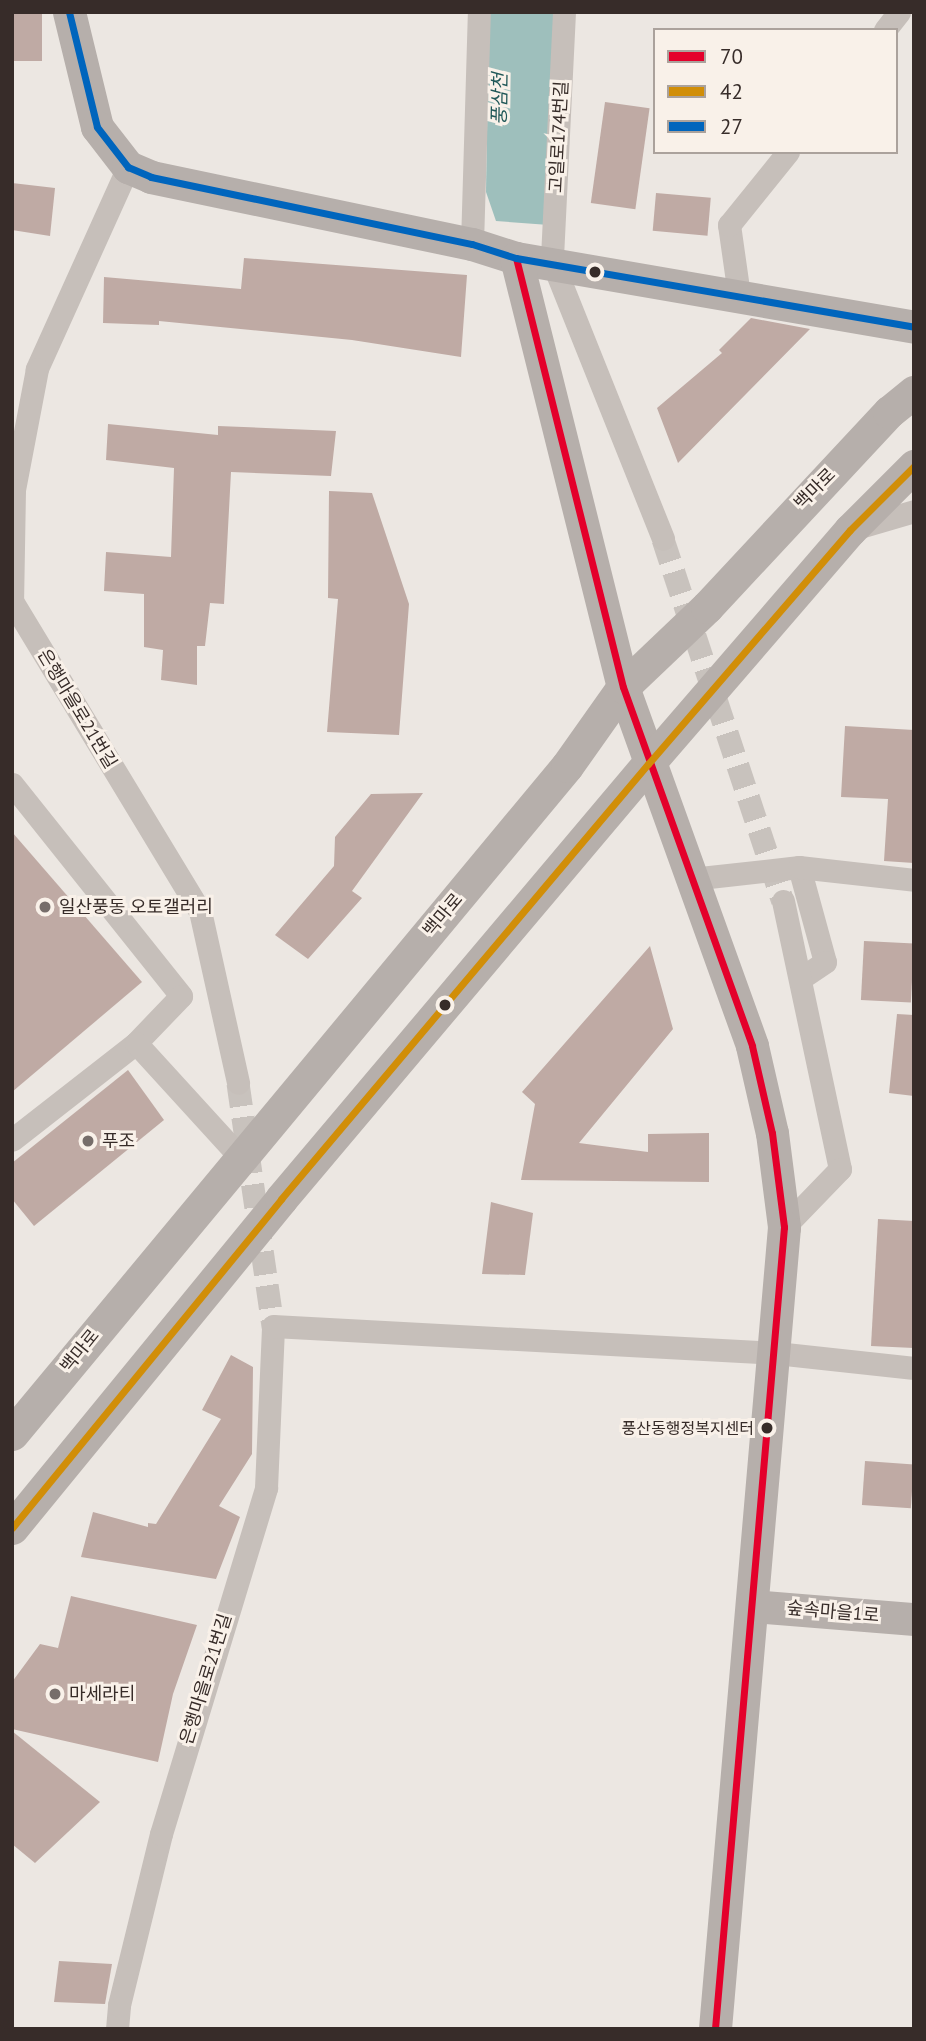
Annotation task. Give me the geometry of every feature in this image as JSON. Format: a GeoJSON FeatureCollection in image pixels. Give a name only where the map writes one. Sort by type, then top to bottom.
{"type":"FeatureCollection","features":[{"type":"Feature","properties":{"kind":"main road"},"geometry":{"type":"LineString","coordinates":[[69,12],[97,127],[128,167],[151,177],[472,244],[516,258],[552,261],[914,327]]}},
{"type":"Feature","properties":{"kind":"main road"},"geometry":{"type":"LineString","coordinates":[[516,258],[623,687],[752,1046],[772,1133],[784,1227],[776,1353],[715,2029]]}},
{"type":"Feature","properties":{"kind":"main road","name":"백마로"},"geometry":{"type":"LineString","coordinates":[[12,1434],[567,766],[623,687],[707,607],[901,402]]}},
{"type":"Feature","properties":{"kind":"main road"},"geometry":{"type":"LineString","coordinates":[[12,1528],[281,1199],[649,764],[850,530],[914,466]]}},
{"type":"Feature","properties":{"kind":"main road","name":"숲속마을1로"},"geometry":{"type":"LineString","coordinates":[[752,1606],[914,1619]]}},
{"type":"Feature","properties":{"kind":"street"},"geometry":{"type":"LineString","coordinates":[[472,244],[479,12]]}},
{"type":"Feature","properties":{"kind":"street","name":"고일로174번길"},"geometry":{"type":"LineString","coordinates":[[552,261],[564,12]]}},
{"type":"Feature","properties":{"kind":"street"},"geometry":{"type":"LineString","coordinates":[[887,28],[899,12]]}},
{"type":"Feature","properties":{"kind":"street"},"geometry":{"type":"LineString","coordinates":[[739,295],[729,225],[786,154]]}},
{"type":"Feature","properties":{"kind":"street","name":"은행마을로21번길"},"geometry":{"type":"LineString","coordinates":[[128,167],[37,369],[14,490],[12,601],[200,911],[238,1083]]}},
{"type":"Feature","properties":{"kind":"street"},"geometry":{"type":"LineString","coordinates":[[552,261],[663,538]]}},
{"type":"Feature","properties":{"kind":"street"},"geometry":{"type":"LineString","coordinates":[[850,530],[914,512]]}},
{"type":"Feature","properties":{"kind":"street"},"geometry":{"type":"LineString","coordinates":[[12,785],[181,996],[136,1043],[12,1140]]}},
{"type":"Feature","properties":{"kind":"street"},"geometry":{"type":"LineString","coordinates":[[691,879],[799,867],[914,880]]}},
{"type":"Feature","properties":{"kind":"street"},"geometry":{"type":"LineString","coordinates":[[799,867],[825,962],[800,979]]}},
{"type":"Feature","properties":{"kind":"street"},"geometry":{"type":"LineString","coordinates":[[783,901],[840,1168],[784,1227]]}},
{"type":"Feature","properties":{"kind":"street"},"geometry":{"type":"LineString","coordinates":[[136,1043],[241,1158]]}},
{"type":"Feature","properties":{"kind":"street","name":"은행마을로21번길"},"geometry":{"type":"LineString","coordinates":[[117,2029],[119,2005],[161,1834],[266,1488],[273,1326],[776,1353]]}},
{"type":"Feature","properties":{"kind":"street"},"geometry":{"type":"LineString","coordinates":[[776,1353],[914,1368]]}},
{"type":"Feature","properties":{"kind":"water","name":"풍삼천"},"geometry":{"type":"Polygon","coordinates":[[[489,12],[555,12],[549,225],[496,221],[486,192],[489,12]]]}},
{"type":"Feature","properties":{"kind":"building"},"geometry":{"type":"Polygon","coordinates":[[[12,13],[42,13],[42,61],[12,61],[12,13]]]}},
{"type":"Feature","properties":{"kind":"building"},"geometry":{"type":"Polygon","coordinates":[[[605,102],[650,108],[635,209],[591,203],[605,102]]]}},
{"type":"Feature","properties":{"kind":"building"},"geometry":{"type":"Polygon","coordinates":[[[12,183],[55,188],[50,236],[12,230],[12,183]]]}},
{"type":"Feature","properties":{"kind":"building"},"geometry":{"type":"Polygon","coordinates":[[[656,193],[711,198],[707,236],[653,231],[656,193]]]}},
{"type":"Feature","properties":{"kind":"building"},"geometry":{"type":"Polygon","coordinates":[[[244,258],[467,275],[461,357],[352,340],[159,321],[159,325],[103,323],[104,277],[241,289],[244,258]]]}},
{"type":"Feature","properties":{"kind":"building"},"geometry":{"type":"Polygon","coordinates":[[[751,318],[810,329],[678,463],[657,408],[722,353],[719,350],[751,318]]]}},
{"type":"Feature","properties":{"kind":"building"},"geometry":{"type":"Polygon","coordinates":[[[108,424],[218,435],[218,426],[336,431],[331,476],[231,472],[224,604],[210,603],[205,646],[197,646],[197,685],[161,680],[163,650],[144,647],[144,594],[104,591],[106,552],[171,557],[174,468],[106,460],[108,424]]]}},
{"type":"Feature","properties":{"kind":"building"},"geometry":{"type":"Polygon","coordinates":[[[329,491],[372,493],[409,604],[399,735],[327,732],[338,599],[328,598],[329,491]]]}},
{"type":"Feature","properties":{"kind":"building"},"geometry":{"type":"Polygon","coordinates":[[[845,726],[914,730],[914,863],[884,861],[888,799],[841,797],[845,726]]]}},
{"type":"Feature","properties":{"kind":"building"},"geometry":{"type":"Polygon","coordinates":[[[423,793],[352,891],[362,898],[308,959],[275,935],[334,866],[335,837],[371,794],[423,793]]]}},
{"type":"Feature","properties":{"kind":"building","name":"일산풍동 오토갤러리"},"geometry":{"type":"Polygon","coordinates":[[[12,832],[142,982],[12,1092],[12,832]]]}},
{"type":"Feature","properties":{"kind":"building"},"geometry":{"type":"Polygon","coordinates":[[[864,941],[914,944],[911,1003],[861,1000],[864,941]]]}},
{"type":"Feature","properties":{"kind":"building"},"geometry":{"type":"Polygon","coordinates":[[[650,946],[673,1029],[579,1143],[648,1152],[648,1134],[709,1133],[709,1182],[521,1180],[535,1104],[522,1092],[650,946]]]}},
{"type":"Feature","properties":{"kind":"building"},"geometry":{"type":"Polygon","coordinates":[[[897,1014],[914,1015],[914,1096],[889,1093],[897,1014]]]}},
{"type":"Feature","properties":{"kind":"building","name":"푸조"},"geometry":{"type":"Polygon","coordinates":[[[128,1070],[164,1120],[34,1226],[12,1199],[12,1163],[128,1070]]]}},
{"type":"Feature","properties":{"kind":"building"},"geometry":{"type":"Polygon","coordinates":[[[491,1202],[533,1213],[525,1275],[482,1274],[491,1202]]]}},
{"type":"Feature","properties":{"kind":"building"},"geometry":{"type":"Polygon","coordinates":[[[878,1219],[914,1221],[914,1348],[871,1346],[878,1219]]]}},
{"type":"Feature","properties":{"kind":"building"},"geometry":{"type":"Polygon","coordinates":[[[231,1355],[253,1367],[252,1454],[219,1506],[240,1517],[216,1579],[81,1557],[93,1512],[148,1527],[148,1523],[156,1524],[221,1419],[202,1410],[231,1355]]]}},
{"type":"Feature","properties":{"kind":"building"},"geometry":{"type":"Polygon","coordinates":[[[865,1461],[914,1464],[911,1508],[862,1505],[865,1461]]]}},
{"type":"Feature","properties":{"kind":"building"},"geometry":{"type":"Polygon","coordinates":[[[71,1596],[197,1625],[173,1694],[158,1762],[12,1729],[12,1682],[40,1644],[58,1648],[71,1596]]]}},
{"type":"Feature","properties":{"kind":"building"},"geometry":{"type":"Polygon","coordinates":[[[12,1731],[100,1802],[35,1863],[12,1844],[12,1731]]]}},
{"type":"Feature","properties":{"kind":"building"},"geometry":{"type":"Polygon","coordinates":[[[59,1961],[112,1964],[105,2004],[54,2002],[59,1961]]]}},
{"type":"Feature","properties":{"kind":"tunnel"},"geometry":{"type":"LineString","coordinates":[[663,539],[783,901]]}},
{"type":"Feature","properties":{"kind":"tunnel"},"geometry":{"type":"LineString","coordinates":[[238,1083],[273,1326]]}},
{"type":"Feature","properties":{"kind":"transit line","name":"27"},"geometry":{"type":"LineString","coordinates":[[69,12],[97,127],[128,167],[151,177],[472,244],[516,258],[914,327]]}},
{"type":"Feature","properties":{"kind":"transit line","name":"70"},"geometry":{"type":"LineString","coordinates":[[516,258],[623,687],[752,1046],[772,1133],[784,1227],[715,2029]]}},
{"type":"Feature","properties":{"kind":"transit line","name":"42"},"geometry":{"type":"LineString","coordinates":[[12,1528],[281,1199],[648,764],[850,530],[914,466]]}},
{"type":"Feature","properties":{"kind":"place","name":"일산풍동 오토갤러리"},"geometry":{"type":"Point","coordinates":[45,907]}},
{"type":"Feature","properties":{"kind":"place","name":"푸조"},"geometry":{"type":"Point","coordinates":[88,1141]}},
{"type":"Feature","properties":{"kind":"place","name":"풍산동행정복지센터"},"geometry":{"type":"Point","coordinates":[767,1428]}},
{"type":"Feature","properties":{"kind":"place","name":"마세라티"},"geometry":{"type":"Point","coordinates":[55,1694]}}]}
